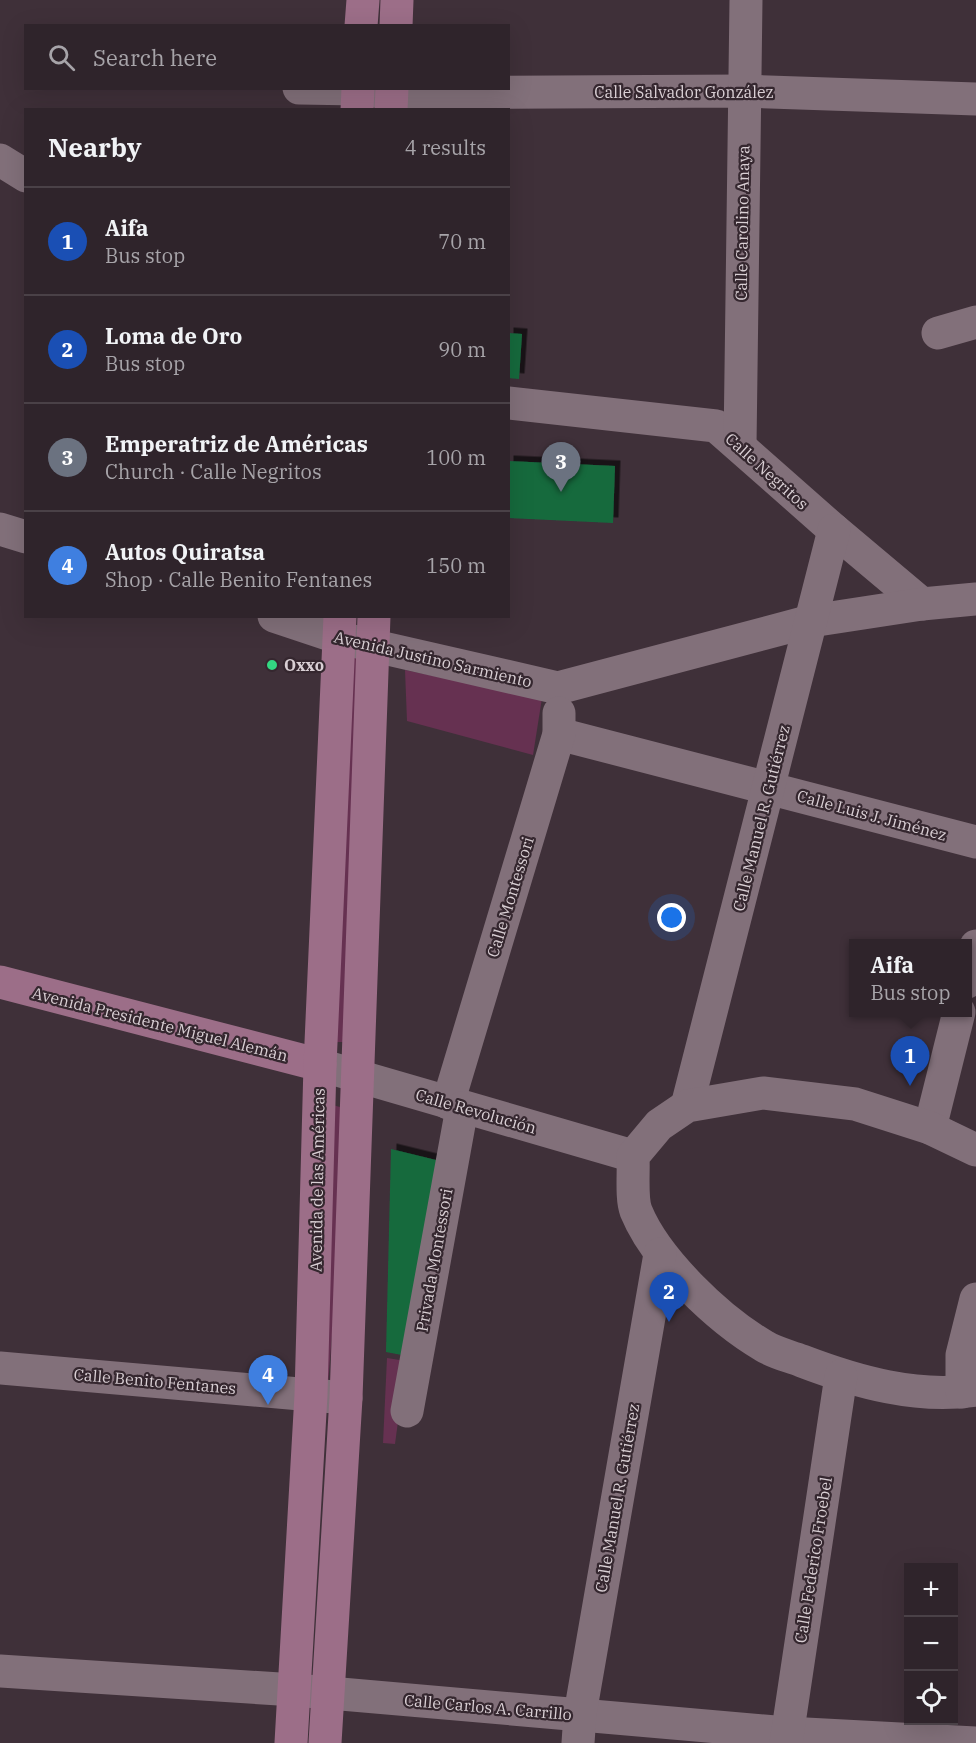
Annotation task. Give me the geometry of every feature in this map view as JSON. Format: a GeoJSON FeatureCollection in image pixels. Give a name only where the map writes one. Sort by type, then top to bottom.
{"type":"FeatureCollection","features":[{"type":"Feature","properties":{"kind":"main road"},"geometry":{"type":"LineString","coordinates":[[362,24],[363,0]]}},
{"type":"Feature","properties":{"kind":"main road"},"geometry":{"type":"LineString","coordinates":[[396,24],[397,0]]}},
{"type":"Feature","properties":{"kind":"main road"},"geometry":{"type":"LineString","coordinates":[[357,108],[358,90]]}},
{"type":"Feature","properties":{"kind":"main road","name":"Avenida de las Américas"},"geometry":{"type":"LineString","coordinates":[[291,1743],[311,1395],[320,1065],[340,627]]}},
{"type":"Feature","properties":{"kind":"main road"},"geometry":{"type":"LineString","coordinates":[[325,1743],[346,1398],[374,630]]}},
{"type":"Feature","properties":{"kind":"main road","name":"Avenida Presidente Miguel Alemán"},"geometry":{"type":"LineString","coordinates":[[0,982],[320,1065]]}},
{"type":"Feature","properties":{"kind":"street","name":"Calle Carolino Anaya"},"geometry":{"type":"LineString","coordinates":[[740,445],[746,0]]}},
{"type":"Feature","properties":{"kind":"street","name":"Calle Salvador González"},"geometry":{"type":"LineString","coordinates":[[362,90],[391,97],[743,91],[976,99]]}},
{"type":"Feature","properties":{"kind":"street"},"geometry":{"type":"LineString","coordinates":[[0,160],[24,175]]}},
{"type":"Feature","properties":{"kind":"street"},"geometry":{"type":"LineString","coordinates":[[938,333],[976,322]]}},
{"type":"Feature","properties":{"kind":"street","name":"Calle Negritos"},"geometry":{"type":"LineString","coordinates":[[510,403],[716,426],[922,604]]}},
{"type":"Feature","properties":{"kind":"street"},"geometry":{"type":"LineString","coordinates":[[0,529],[24,536]]}},
{"type":"Feature","properties":{"kind":"street","name":"Calle Manuel R. Gutiérrez"},"geometry":{"type":"LineString","coordinates":[[687,1106],[834,530]]}},
{"type":"Feature","properties":{"kind":"street"},"geometry":{"type":"LineString","coordinates":[[558,688],[811,621],[922,604],[976,599]]}},
{"type":"Feature","properties":{"kind":"street","name":"Avenida Justino Sarmiento"},"geometry":{"type":"LineString","coordinates":[[286,618],[374,630],[558,688]]}},
{"type":"Feature","properties":{"kind":"street","name":"Calle Montessori"},"geometry":{"type":"LineString","coordinates":[[455,1105],[559,734],[558,688]]}},
{"type":"Feature","properties":{"kind":"street","name":"Calle Luis J. Jiménez"},"geometry":{"type":"LineString","coordinates":[[559,734],[976,842]]}},
{"type":"Feature","properties":{"kind":"street"},"geometry":{"type":"LineString","coordinates":[[972,962],[976,946]]}},
{"type":"Feature","properties":{"kind":"street"},"geometry":{"type":"LineString","coordinates":[[930,1128],[958,1017]]}},
{"type":"Feature","properties":{"kind":"street","name":"Calle Revolución"},"geometry":{"type":"LineString","coordinates":[[320,1065],[633,1156]]}},
{"type":"Feature","properties":{"kind":"street"},"geometry":{"type":"LineString","coordinates":[[976,1150],[930,1128],[855,1104],[763,1093],[687,1106],[659,1125],[633,1156],[635,1209],[660,1254],[714,1310],[764,1347],[841,1376],[903,1390],[969,1391],[962,1355],[976,1299]]}},
{"type":"Feature","properties":{"kind":"street","name":"Privada Montessori"},"geometry":{"type":"LineString","coordinates":[[407,1412],[455,1105]]}},
{"type":"Feature","properties":{"kind":"street","name":"Calle Manuel R. Gutiérrez"},"geometry":{"type":"LineString","coordinates":[[579,1729],[660,1254]]}},
{"type":"Feature","properties":{"kind":"street","name":"Calle Benito Fentanes"},"geometry":{"type":"LineString","coordinates":[[0,1368],[346,1398]]}},
{"type":"Feature","properties":{"kind":"street","name":"Calle Federico Froebel"},"geometry":{"type":"LineString","coordinates":[[787,1738],[841,1376]]}},
{"type":"Feature","properties":{"kind":"street","name":"Calle Carlos A. Carrillo"},"geometry":{"type":"LineString","coordinates":[[0,1671],[294,1690],[579,1729],[976,1743]]}},
{"type":"Feature","properties":{"kind":"shaded area"},"geometry":{"type":"Polygon","coordinates":[[[354,644],[370,645],[352,1042],[336,1042],[354,644]]]}},
{"type":"Feature","properties":{"kind":"shaded area"},"geometry":{"type":"Polygon","coordinates":[[[405,670],[542,698],[533,755],[407,721],[405,670]]]}},
{"type":"Feature","properties":{"kind":"shaded area"},"geometry":{"type":"Polygon","coordinates":[[[333,1105],[350,1110],[328,1385],[312,1384],[333,1105]]]}},
{"type":"Feature","properties":{"kind":"shaded area"},"geometry":{"type":"Polygon","coordinates":[[[387,1358],[406,1361],[395,1444],[383,1443],[387,1358]]]}},
{"type":"Feature","properties":{"kind":"building"},"geometry":{"type":"Polygon","coordinates":[[[510,333],[522,334],[519,379],[510,378],[510,333]]]}},
{"type":"Feature","properties":{"kind":"building"},"geometry":{"type":"Polygon","coordinates":[[[510,461],[615,466],[613,523],[510,518],[510,461]]]}},
{"type":"Feature","properties":{"kind":"building"},"geometry":{"type":"Polygon","coordinates":[[[391,1149],[440,1161],[407,1356],[386,1352],[391,1149]]]}},
{"type":"Feature","properties":{"kind":"place","name":"Emperatriz de Américas"},"geometry":{"type":"Point","coordinates":[561,492]}},
{"type":"Feature","properties":{"kind":"place","name":"Oxxo"},"geometry":{"type":"Point","coordinates":[272,665]}},
{"type":"Feature","properties":{"kind":"place","name":"Aifa"},"geometry":{"type":"Point","coordinates":[910,1086]}},
{"type":"Feature","properties":{"kind":"place","name":"Loma de Oro"},"geometry":{"type":"Point","coordinates":[669,1322]}},
{"type":"Feature","properties":{"kind":"place","name":"Autos Quiratsa"},"geometry":{"type":"Point","coordinates":[268,1405]}}]}
